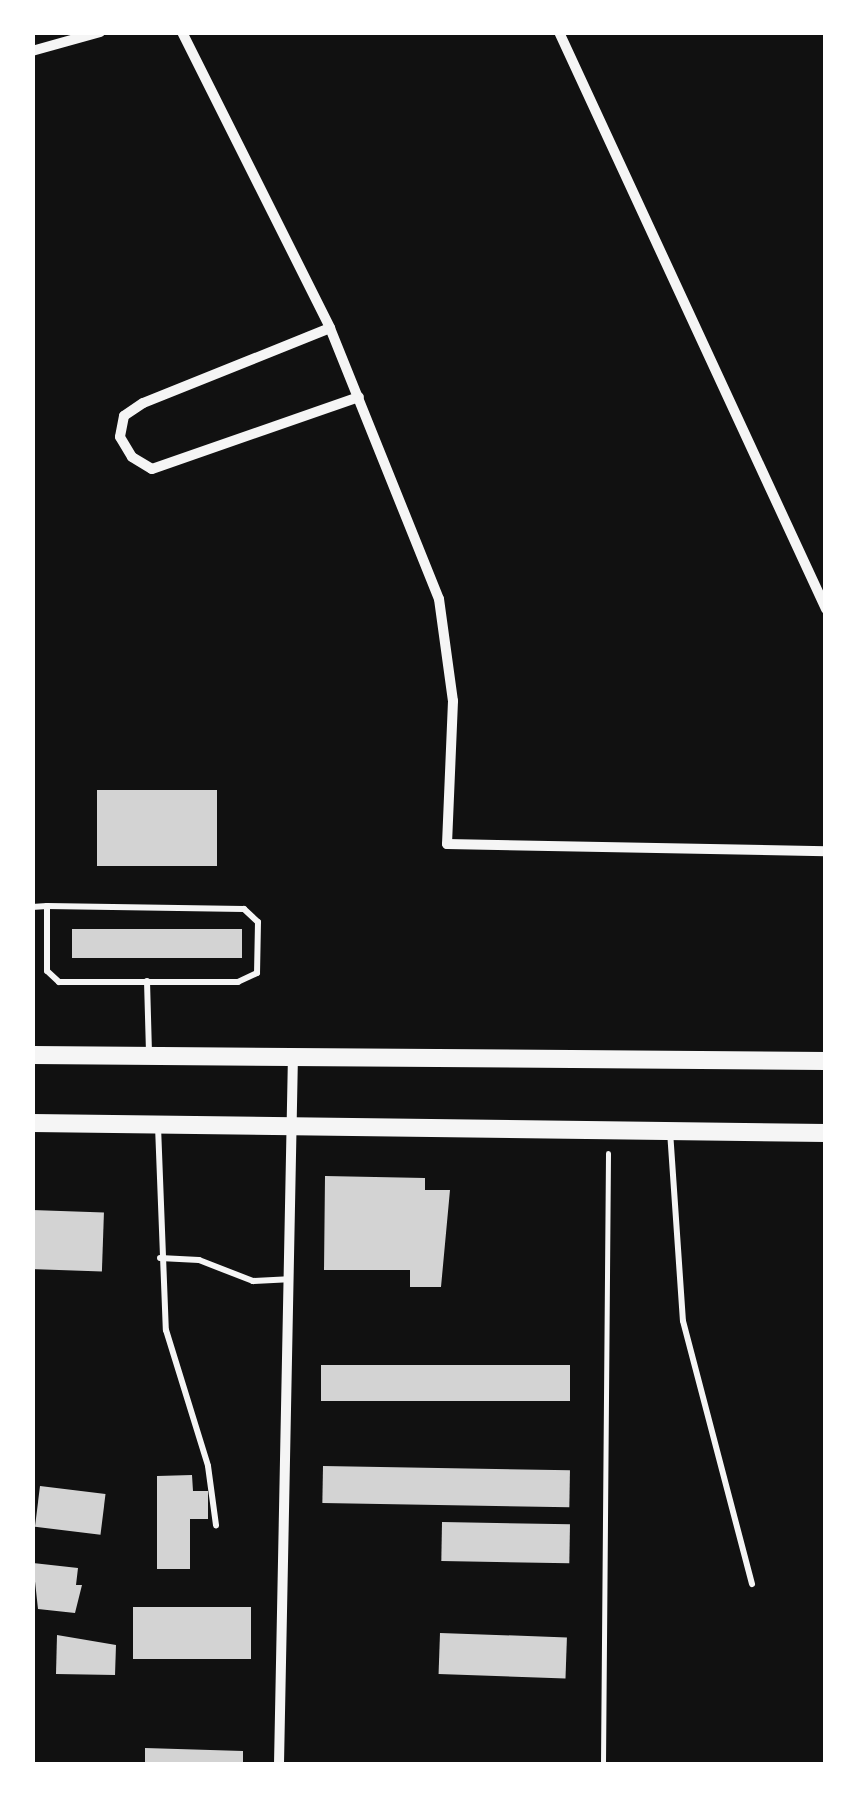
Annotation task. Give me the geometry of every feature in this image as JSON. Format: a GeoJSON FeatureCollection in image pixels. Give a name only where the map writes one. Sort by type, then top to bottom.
{"type":"FeatureCollection","features":[{"type":"Feature","properties":{"kind":"main road"},"geometry":{"type":"LineString","coordinates":[[32,1055],[826,1061]]}},
{"type":"Feature","properties":{"kind":"main road"},"geometry":{"type":"LineString","coordinates":[[32,1123],[826,1133]]}},
{"type":"Feature","properties":{"kind":"street"},"geometry":{"type":"LineString","coordinates":[[32,51],[100,32]]}},
{"type":"Feature","properties":{"kind":"street"},"geometry":{"type":"LineString","coordinates":[[182,32],[330,328],[439,600],[454,702],[446,844],[826,851]]}},
{"type":"Feature","properties":{"kind":"street"},"geometry":{"type":"LineString","coordinates":[[558,32],[826,609]]}},
{"type":"Feature","properties":{"kind":"street"},"geometry":{"type":"LineString","coordinates":[[330,328],[143,403],[124,416],[120,438],[152,470],[360,397]]}},
{"type":"Feature","properties":{"kind":"street"},"geometry":{"type":"LineString","coordinates":[[279,1764],[293,1055]]}},
{"type":"Feature","properties":{"kind":"lane"},"geometry":{"type":"LineString","coordinates":[[32,907],[47,906],[244,909],[258,922],[257,973],[238,982],[59,982],[47,971],[47,906]]}},
{"type":"Feature","properties":{"kind":"lane"},"geometry":{"type":"LineString","coordinates":[[148,981],[148,1055]]}},
{"type":"Feature","properties":{"kind":"lane"},"geometry":{"type":"LineString","coordinates":[[158,1124],[160,1258],[166,1330],[208,1466],[216,1524]]}},
{"type":"Feature","properties":{"kind":"lane"},"geometry":{"type":"LineString","coordinates":[[670,1130],[684,1321],[752,1584]]}},
{"type":"Feature","properties":{"kind":"lane"},"geometry":{"type":"LineString","coordinates":[[160,1258],[199,1260],[254,1281],[289,1279]]}},
{"type":"Feature","properties":{"kind":"path"},"geometry":{"type":"LineString","coordinates":[[603,1764],[608,1130]]}},
{"type":"Feature","properties":{"kind":"building"},"geometry":{"type":"Polygon","coordinates":[[[97,790],[217,790],[217,866],[97,866],[97,790]]]}},
{"type":"Feature","properties":{"kind":"building"},"geometry":{"type":"Polygon","coordinates":[[[72,929],[242,929],[242,958],[72,958],[72,929]]]}},
{"type":"Feature","properties":{"kind":"building"},"geometry":{"type":"Polygon","coordinates":[[[325,1176],[425,1178],[425,1190],[450,1190],[441,1287],[410,1287],[410,1270],[324,1270],[325,1176]]]}},
{"type":"Feature","properties":{"kind":"building"},"geometry":{"type":"Polygon","coordinates":[[[32,1210],[104,1213],[102,1271],[32,1269],[32,1210]]]}},
{"type":"Feature","properties":{"kind":"building"},"geometry":{"type":"Polygon","coordinates":[[[321,1365],[570,1365],[570,1401],[321,1401],[321,1365]]]}},
{"type":"Feature","properties":{"kind":"building"},"geometry":{"type":"Polygon","coordinates":[[[323,1466],[570,1470],[569,1507],[322,1503],[323,1466]]]}},
{"type":"Feature","properties":{"kind":"building"},"geometry":{"type":"Polygon","coordinates":[[[192,1475],[193,1491],[208,1491],[208,1519],[190,1519],[190,1569],[157,1569],[157,1476],[192,1475]]]}},
{"type":"Feature","properties":{"kind":"building"},"geometry":{"type":"Polygon","coordinates":[[[40,1486],[106,1494],[101,1535],[35,1527],[40,1486]]]}},
{"type":"Feature","properties":{"kind":"building"},"geometry":{"type":"Polygon","coordinates":[[[442,1522],[570,1524],[569,1563],[441,1561],[442,1522]]]}},
{"type":"Feature","properties":{"kind":"building"},"geometry":{"type":"Polygon","coordinates":[[[33,1563],[78,1568],[76,1585],[82,1585],[75,1613],[38,1609],[33,1563]]]}},
{"type":"Feature","properties":{"kind":"building"},"geometry":{"type":"Polygon","coordinates":[[[133,1607],[251,1607],[251,1659],[133,1659],[133,1607]]]}},
{"type":"Feature","properties":{"kind":"building"},"geometry":{"type":"Polygon","coordinates":[[[440,1633],[567,1637],[565,1678],[439,1674],[440,1633]]]}},
{"type":"Feature","properties":{"kind":"building"},"geometry":{"type":"Polygon","coordinates":[[[57,1635],[116,1645],[115,1675],[56,1674],[57,1635]]]}},
{"type":"Feature","properties":{"kind":"building"},"geometry":{"type":"Polygon","coordinates":[[[145,1748],[243,1751],[243,1764],[145,1764],[145,1748]]]}}]}
